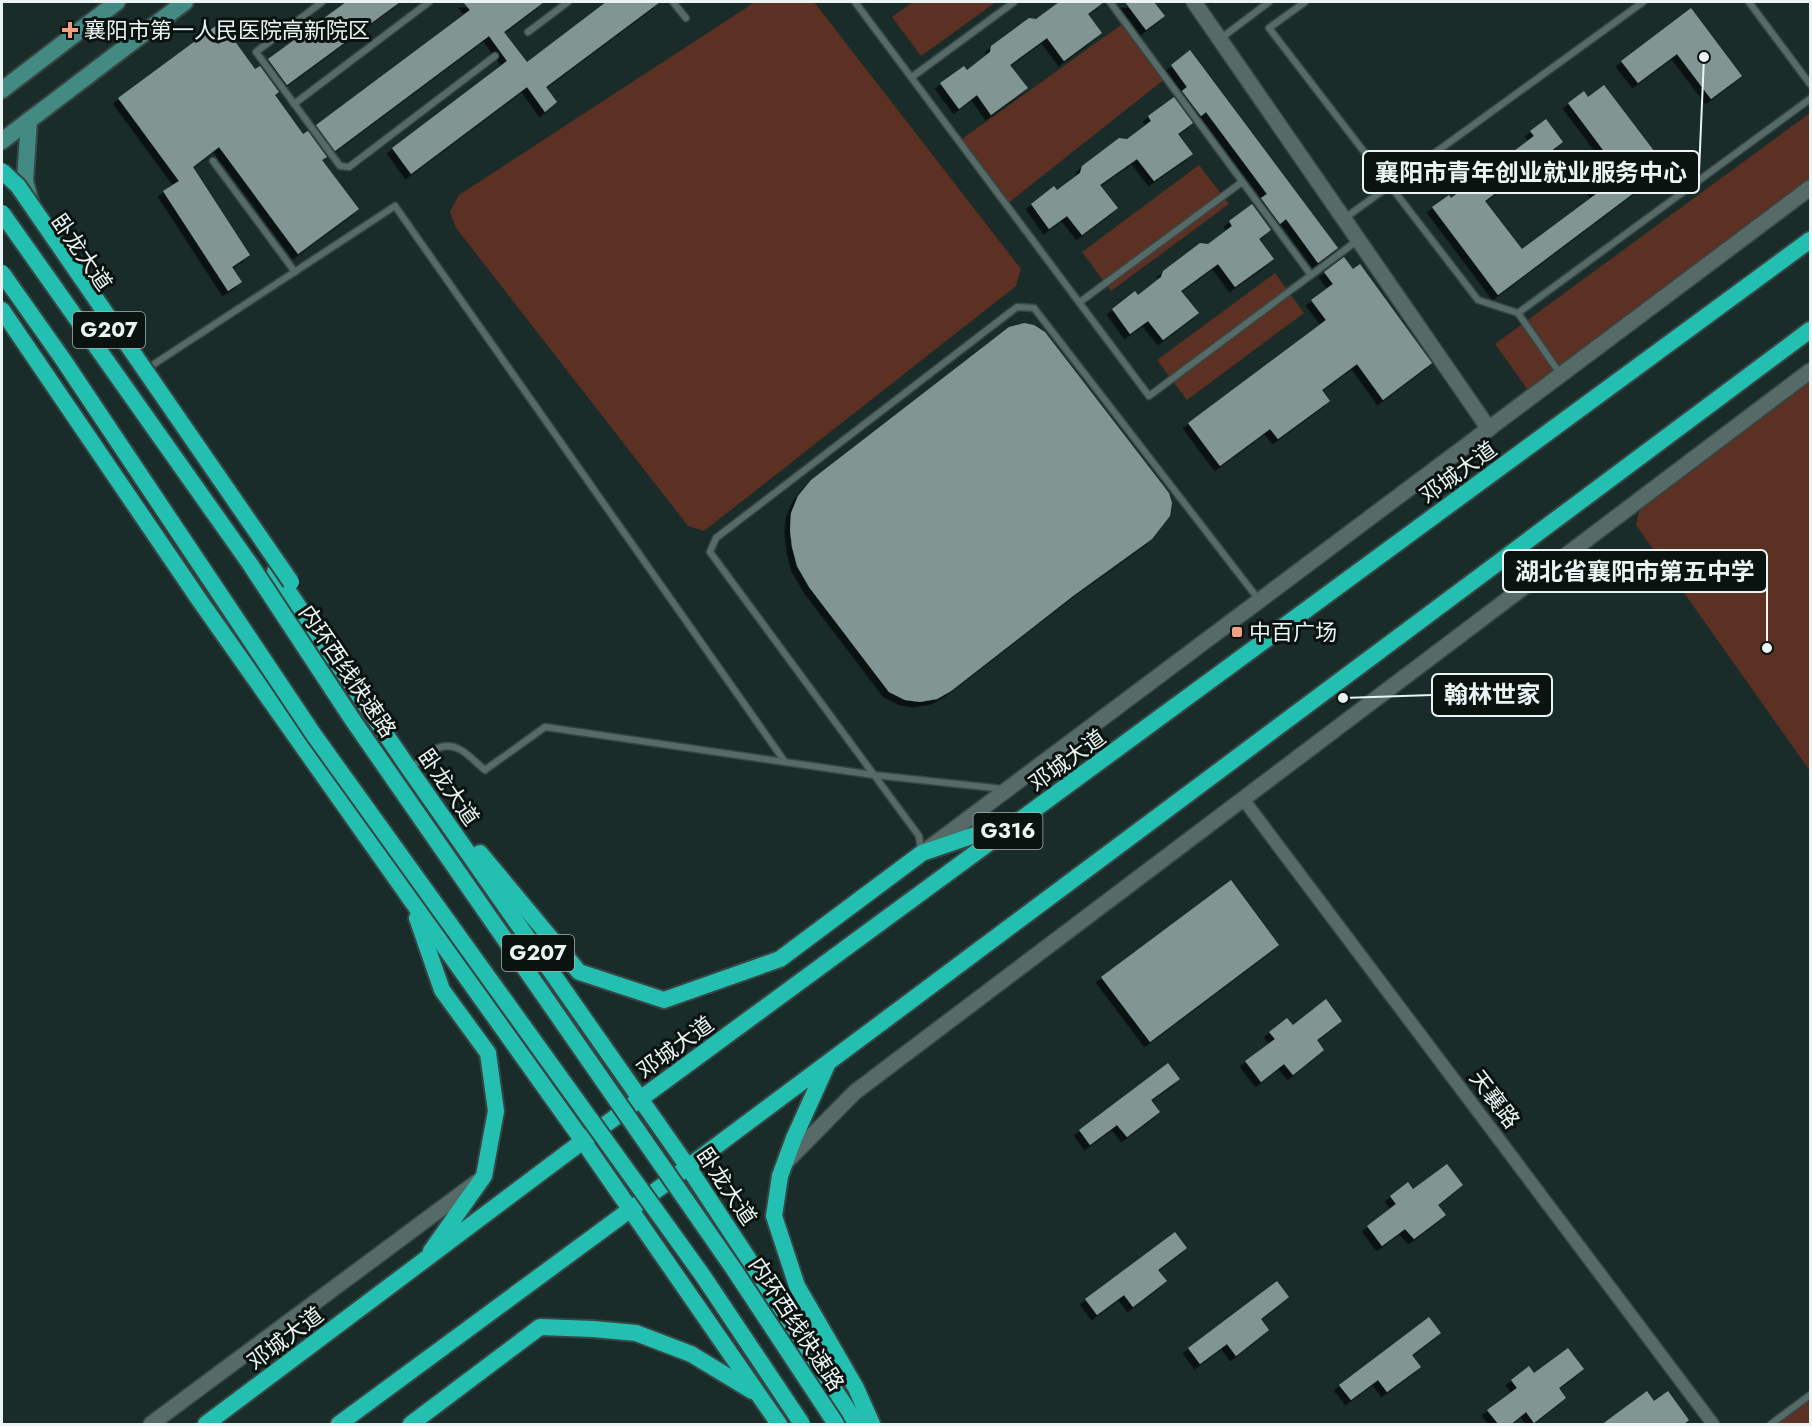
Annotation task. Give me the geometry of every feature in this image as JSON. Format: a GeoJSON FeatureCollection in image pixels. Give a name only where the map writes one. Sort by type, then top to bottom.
{"type":"FeatureCollection","features":[{"type":"Feature","properties":{"kind":"highway"},"geometry":{"type":"LineString","coordinates":[[2,171],[18,186],[291,582],[321,627],[365,704]]}},
{"type":"Feature","properties":{"kind":"highway","name":"卧龙大道"},"geometry":{"type":"LineString","coordinates":[[2,176],[410,770],[688,1167],[857,1425]]}},
{"type":"Feature","properties":{"kind":"highway","name":"内环西线快速路"},"geometry":{"type":"LineString","coordinates":[[2,213],[250,564],[354,722],[733,1268],[836,1425]]}},
{"type":"Feature","properties":{"kind":"highway","name":"邓城大道"},"geometry":{"type":"LineString","coordinates":[[206,1425],[583,1142],[1810,240]]}},
{"type":"Feature","properties":{"kind":"highway"},"geometry":{"type":"LineString","coordinates":[[2,273],[62,358],[314,735],[703,1276],[802,1425]]}},
{"type":"Feature","properties":{"kind":"highway","name":"G207"},"geometry":{"type":"LineString","coordinates":[[2,310],[200,601],[583,1142],[779,1425]]}},
{"type":"Feature","properties":{"kind":"highway"},"geometry":{"type":"LineString","coordinates":[[2,325],[265,707],[347,809]]}},
{"type":"Feature","properties":{"kind":"highway"},"geometry":{"type":"LineString","coordinates":[[339,1425],[1810,330]]}},
{"type":"Feature","properties":{"kind":"highway"},"geometry":{"type":"LineString","coordinates":[[410,770],[579,972],[664,1000],[780,959],[922,853],[1027,817]]}},
{"type":"Feature","properties":{"kind":"highway"},"geometry":{"type":"LineString","coordinates":[[411,900],[442,990],[488,1053],[496,1112],[484,1176],[422,1264]]}},
{"type":"Feature","properties":{"kind":"highway"},"geometry":{"type":"LineString","coordinates":[[828,1063],[794,1138],[780,1176],[774,1216],[797,1286],[856,1388],[872,1425]]}},
{"type":"Feature","properties":{"kind":"highway"},"geometry":{"type":"LineString","coordinates":[[411,1425],[540,1327],[636,1333],[691,1354],[759,1395]]}},
{"type":"Feature","properties":{"kind":"main road"},"geometry":{"type":"LineString","coordinates":[[3,88],[117,2]]}},
{"type":"Feature","properties":{"kind":"main road"},"geometry":{"type":"LineString","coordinates":[[2,141],[184,2]]}},
{"type":"Feature","properties":{"kind":"main road"},"geometry":{"type":"LineString","coordinates":[[29,120],[25,181],[36,225]]}},
{"type":"Feature","properties":{"kind":"street"},"geometry":{"type":"LineString","coordinates":[[1194,2],[1489,429]]}},
{"type":"Feature","properties":{"kind":"street"},"geometry":{"type":"LineString","coordinates":[[922,853],[1810,188]]}},
{"type":"Feature","properties":{"kind":"street"},"geometry":{"type":"LineString","coordinates":[[785,1163],[855,1092],[1810,371]]}},
{"type":"Feature","properties":{"kind":"street","name":"天襄路"},"geometry":{"type":"LineString","coordinates":[[1243,799],[1713,1425]]}},
{"type":"Feature","properties":{"kind":"street"},"geometry":{"type":"LineString","coordinates":[[152,1425],[484,1176]]}},
{"type":"Feature","properties":{"kind":"lane"},"geometry":{"type":"LineString","coordinates":[[322,2],[256,52],[340,166],[349,167],[495,56]]}},
{"type":"Feature","properties":{"kind":"lane"},"geometry":{"type":"LineString","coordinates":[[294,104],[429,2]]}},
{"type":"Feature","properties":{"kind":"lane"},"geometry":{"type":"LineString","coordinates":[[528,32],[568,2]]}},
{"type":"Feature","properties":{"kind":"lane"},"geometry":{"type":"LineString","coordinates":[[673,2],[686,18]]}},
{"type":"Feature","properties":{"kind":"lane"},"geometry":{"type":"LineString","coordinates":[[855,2],[1149,396],[1359,240]]}},
{"type":"Feature","properties":{"kind":"lane"},"geometry":{"type":"LineString","coordinates":[[912,77],[1014,2]]}},
{"type":"Feature","properties":{"kind":"lane"},"geometry":{"type":"LineString","coordinates":[[1110,2],[1311,275]]}},
{"type":"Feature","properties":{"kind":"lane"},"geometry":{"type":"LineString","coordinates":[[1220,39],[1269,2]]}},
{"type":"Feature","properties":{"kind":"lane"},"geometry":{"type":"LineString","coordinates":[[1305,2],[1269,28],[1478,300],[1518,313],[1561,375]]}},
{"type":"Feature","properties":{"kind":"lane"},"geometry":{"type":"LineString","coordinates":[[1344,219],[1643,2]]}},
{"type":"Feature","properties":{"kind":"lane"},"geometry":{"type":"LineString","coordinates":[[1749,2],[1810,84]]}},
{"type":"Feature","properties":{"kind":"lane"},"geometry":{"type":"LineString","coordinates":[[1518,313],[1810,99]]}},
{"type":"Feature","properties":{"kind":"lane"},"geometry":{"type":"LineString","coordinates":[[213,161],[295,272]]}},
{"type":"Feature","properties":{"kind":"lane"},"geometry":{"type":"LineString","coordinates":[[1080,302],[1242,182]]}},
{"type":"Feature","properties":{"kind":"lane"},"geometry":{"type":"LineString","coordinates":[[139,373],[395,206],[785,762]]}},
{"type":"Feature","properties":{"kind":"lane"},"geometry":{"type":"LineString","coordinates":[[922,853],[919,836],[710,552],[716,538],[1017,307],[1034,308],[1260,601]]}},
{"type":"Feature","properties":{"kind":"lane"},"geometry":{"type":"LineString","coordinates":[[410,770],[425,754],[443,746],[459,748],[485,770],[545,727],[874,775],[1007,789]]}},
{"type":"Feature","properties":{"kind":"lane"},"geometry":{"type":"LineString","coordinates":[[1771,1425],[1810,1395]]}},
{"type":"Feature","properties":{"kind":"shaded area"},"geometry":{"type":"Polygon","coordinates":[[[755,2],[814,2],[1021,269],[1016,286],[704,531],[688,526],[456,228],[450,212],[459,195],[755,2]]]}},
{"type":"Feature","properties":{"kind":"shaded area"},"geometry":{"type":"Polygon","coordinates":[[[913,2],[996,2],[921,56],[892,17],[913,2]]]}},
{"type":"Feature","properties":{"kind":"shaded area"},"geometry":{"type":"Polygon","coordinates":[[[1125,22],[1166,78],[1007,204],[959,141],[1125,22]]]}},
{"type":"Feature","properties":{"kind":"shaded area"},"geometry":{"type":"Polygon","coordinates":[[[1810,113],[1810,188],[1533,397],[1495,344],[1810,113]]]}},
{"type":"Feature","properties":{"kind":"shaded area"},"geometry":{"type":"Polygon","coordinates":[[[1199,165],[1229,204],[1111,291],[1082,252],[1199,165]]]}},
{"type":"Feature","properties":{"kind":"shaded area"},"geometry":{"type":"Polygon","coordinates":[[[1275,273],[1304,313],[1187,400],[1157,360],[1275,273]]]}},
{"type":"Feature","properties":{"kind":"shaded area"},"geometry":{"type":"Polygon","coordinates":[[[1810,381],[1810,771],[1636,525],[1639,511],[1810,381]]]}},
{"type":"Feature","properties":{"kind":"shaded area"},"geometry":{"type":"Polygon","coordinates":[[[1810,1395],[1810,1424],[1771,1424],[1810,1395]]]}},
{"type":"Feature","properties":{"kind":"building"},"geometry":{"type":"Polygon","coordinates":[[[346,2],[400,2],[287,85],[268,59],[346,2]]]}},
{"type":"Feature","properties":{"kind":"building"},"geometry":{"type":"Polygon","coordinates":[[[463,2],[544,2],[504,32],[527,62],[606,2],[660,2],[546,87],[557,102],[545,112],[527,87],[411,174],[392,148],[507,61],[489,36],[335,151],[316,125],[470,10],[463,2]]]}},
{"type":"Feature","properties":{"kind":"building"},"geometry":{"type":"Polygon","coordinates":[[[1059,2],[1104,2],[1088,14],[1102,33],[1064,61],[1047,38],[1010,65],[1028,88],[991,115],[977,95],[959,109],[940,83],[964,66],[967,70],[990,52],[991,46],[1029,18],[1036,19],[1059,2]]]}},
{"type":"Feature","properties":{"kind":"building"},"geometry":{"type":"Polygon","coordinates":[[[1125,2],[1154,2],[1165,16],[1146,30],[1125,2]]]}},
{"type":"Feature","properties":{"kind":"building"},"geometry":{"type":"Polygon","coordinates":[[[1691,8],[1742,76],[1711,99],[1677,54],[1638,83],[1621,61],[1691,8]]]}},
{"type":"Feature","properties":{"kind":"building"},"geometry":{"type":"Polygon","coordinates":[[[221,22],[255,69],[260,66],[279,92],[275,95],[303,134],[308,131],[327,157],[322,160],[359,209],[298,254],[219,147],[193,167],[250,255],[232,267],[242,282],[228,291],[163,191],[179,181],[118,98],[221,22]]]}},
{"type":"Feature","properties":{"kind":"building"},"geometry":{"type":"Polygon","coordinates":[[[1190,50],[1338,248],[1318,263],[1286,219],[1280,224],[1261,198],[1267,194],[1206,112],[1201,116],[1182,91],[1187,87],[1171,65],[1190,50]]]}},
{"type":"Feature","properties":{"kind":"building"},"geometry":{"type":"Polygon","coordinates":[[[1604,85],[1667,168],[1498,295],[1432,207],[1449,195],[1451,198],[1534,136],[1530,131],[1546,119],[1563,142],[1485,201],[1522,249],[1596,194],[1593,189],[1618,170],[1568,103],[1584,91],[1588,97],[1604,85]]]}},
{"type":"Feature","properties":{"kind":"building"},"geometry":{"type":"Polygon","coordinates":[[[1174,97],[1193,123],[1178,134],[1193,154],[1154,181],[1137,159],[1100,185],[1118,208],[1082,235],[1067,216],[1049,229],[1031,204],[1054,186],[1057,190],[1080,173],[1082,166],[1119,138],[1127,139],[1151,121],[1148,116],[1174,97]]]}},
{"type":"Feature","properties":{"kind":"building"},"geometry":{"type":"Polygon","coordinates":[[[1252,204],[1271,230],[1259,239],[1274,259],[1235,287],[1218,264],[1181,291],[1199,313],[1163,340],[1148,321],[1130,334],[1112,309],[1135,291],[1138,295],[1161,277],[1163,271],[1200,243],[1208,244],[1232,226],[1229,221],[1252,204]]]}},
{"type":"Feature","properties":{"kind":"building"},"geometry":{"type":"Polygon","coordinates":[[[1344,257],[1353,269],[1360,264],[1432,363],[1383,400],[1357,364],[1322,390],[1330,401],[1278,439],[1270,429],[1220,466],[1188,423],[1326,320],[1311,300],[1333,284],[1324,272],[1344,257]]]}},
{"type":"Feature","properties":{"kind":"building"},"geometry":{"type":"Polygon","coordinates":[[[1024,323],[1034,325],[1045,332],[1169,493],[1172,503],[1170,516],[1152,539],[1073,596],[951,691],[937,699],[920,702],[905,700],[889,692],[809,587],[797,566],[792,547],[791,513],[798,496],[811,480],[1009,327],[1024,323]]]}},
{"type":"Feature","properties":{"kind":"building"},"geometry":{"type":"Polygon","coordinates":[[[1231,880],[1279,945],[1150,1042],[1101,977],[1231,880]]]}},
{"type":"Feature","properties":{"kind":"building"},"geometry":{"type":"Polygon","coordinates":[[[1326,999],[1342,1021],[1317,1040],[1324,1050],[1293,1075],[1284,1064],[1261,1082],[1245,1061],[1275,1039],[1269,1032],[1287,1018],[1293,1025],[1326,999]]]}},
{"type":"Feature","properties":{"kind":"building"},"geometry":{"type":"Polygon","coordinates":[[[1168,1063],[1180,1079],[1151,1100],[1160,1112],[1127,1137],[1117,1125],[1090,1145],[1079,1130],[1168,1063]]]}},
{"type":"Feature","properties":{"kind":"building"},"geometry":{"type":"Polygon","coordinates":[[[1447,1164],[1463,1185],[1438,1205],[1446,1215],[1414,1239],[1405,1229],[1382,1246],[1367,1226],[1396,1204],[1390,1196],[1408,1182],[1413,1189],[1447,1164]]]}},
{"type":"Feature","properties":{"kind":"building"},"geometry":{"type":"Polygon","coordinates":[[[1175,1232],[1187,1248],[1158,1270],[1167,1281],[1133,1307],[1124,1295],[1097,1315],[1085,1299],[1175,1232]]]}},
{"type":"Feature","properties":{"kind":"building"},"geometry":{"type":"Polygon","coordinates":[[[1277,1281],[1289,1297],[1261,1319],[1269,1330],[1236,1356],[1227,1344],[1200,1364],[1188,1348],[1277,1281]]]}},
{"type":"Feature","properties":{"kind":"building"},"geometry":{"type":"Polygon","coordinates":[[[1429,1317],[1441,1333],[1412,1355],[1421,1367],[1387,1392],[1378,1380],[1351,1400],[1339,1385],[1429,1317]]]}},
{"type":"Feature","properties":{"kind":"building"},"geometry":{"type":"Polygon","coordinates":[[[1568,1348],[1584,1369],[1559,1388],[1566,1398],[1534,1423],[1526,1412],[1510,1425],[1499,1425],[1487,1410],[1517,1388],[1511,1380],[1529,1366],[1534,1373],[1568,1348]]]}},
{"type":"Feature","properties":{"kind":"building"},"geometry":{"type":"Polygon","coordinates":[[[1647,1391],[1654,1401],[1668,1391],[1689,1420],[1683,1425],[1601,1425],[1647,1391]]]}},
{"type":"Feature","properties":{"kind":"place","name":"襄阳市第一人民医院高新院区"},"geometry":{"type":"Point","coordinates":[70,30]}},
{"type":"Feature","properties":{"kind":"place","name":"襄阳市青年创业就业服务中心"},"geometry":{"type":"Point","coordinates":[1704,57]}},
{"type":"Feature","properties":{"kind":"place","name":"中百广场"},"geometry":{"type":"Point","coordinates":[1237,632]}},
{"type":"Feature","properties":{"kind":"place","name":"湖北省襄阳市第五中学"},"geometry":{"type":"Point","coordinates":[1767,648]}},
{"type":"Feature","properties":{"kind":"place","name":"翰林世家"},"geometry":{"type":"Point","coordinates":[1343,698]}}]}
